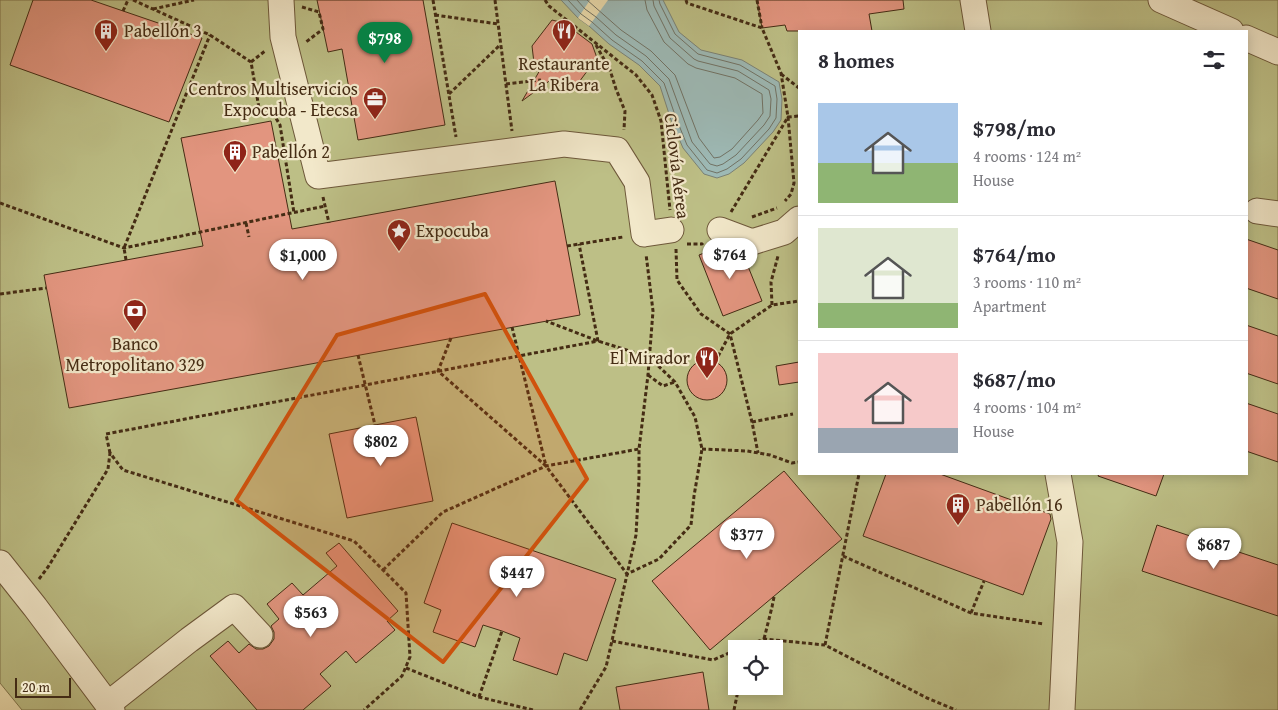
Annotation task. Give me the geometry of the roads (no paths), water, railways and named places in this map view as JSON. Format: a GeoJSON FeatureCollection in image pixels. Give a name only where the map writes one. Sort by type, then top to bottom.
{"type":"FeatureCollection","features":[{"type":"Feature","properties":{"kind":"lane"},"geometry":{"type":"LineString","coordinates":[[281,0],[283,37],[318,176],[564,144],[617,150],[637,182],[644,234],[674,235]]}},
{"type":"Feature","properties":{"kind":"lane"},"geometry":{"type":"LineString","coordinates":[[973,0],[978,30]]}},
{"type":"Feature","properties":{"kind":"lane"},"geometry":{"type":"LineString","coordinates":[[1161,0],[1229,30]]}},
{"type":"Feature","properties":{"kind":"lane"},"geometry":{"type":"LineString","coordinates":[[1248,39],[1278,52]]}},
{"type":"Feature","properties":{"kind":"lane"},"geometry":{"type":"LineString","coordinates":[[720,230],[752,242],[791,225]]}},
{"type":"Feature","properties":{"kind":"lane"},"geometry":{"type":"LineString","coordinates":[[1058,475],[1070,542],[1062,710]]}},
{"type":"Feature","properties":{"kind":"lane"},"geometry":{"type":"LineString","coordinates":[[0,563],[110,707],[188,640],[234,607],[260,635]]}},
{"type":"Feature","properties":{"kind":"water"},"geometry":{"type":"Polygon","coordinates":[[[561,0],[663,0],[679,32],[701,50],[742,60],[779,82],[782,99],[781,120],[773,132],[744,163],[729,174],[717,178],[704,174],[683,148],[671,120],[660,86],[639,65],[609,44],[578,18],[561,0]]]}},
{"type":"Feature","properties":{"kind":"place","name":"Pabellón 3"},"geometry":{"type":"Point","coordinates":[106,52]}},
{"type":"Feature","properties":{"kind":"place","name":"Restaurante La Ribera"},"geometry":{"type":"Point","coordinates":[564,52]}},
{"type":"Feature","properties":{"kind":"place","name":"Centros Multiservicios Expocuba - Etecsa"},"geometry":{"type":"Point","coordinates":[375,120]}},
{"type":"Feature","properties":{"kind":"place","name":"Pabellón 2"},"geometry":{"type":"Point","coordinates":[235,173]}},
{"type":"Feature","properties":{"kind":"place","name":"Expocuba"},"geometry":{"type":"Point","coordinates":[399,252]}},
{"type":"Feature","properties":{"kind":"place","name":"Banco Metropolitano 329"},"geometry":{"type":"Point","coordinates":[135,332]}},
{"type":"Feature","properties":{"kind":"place","name":"El Mirador"},"geometry":{"type":"Point","coordinates":[707,379]}},
{"type":"Feature","properties":{"kind":"place","name":"Pabellón 16"},"geometry":{"type":"Point","coordinates":[958,526]}}]}
